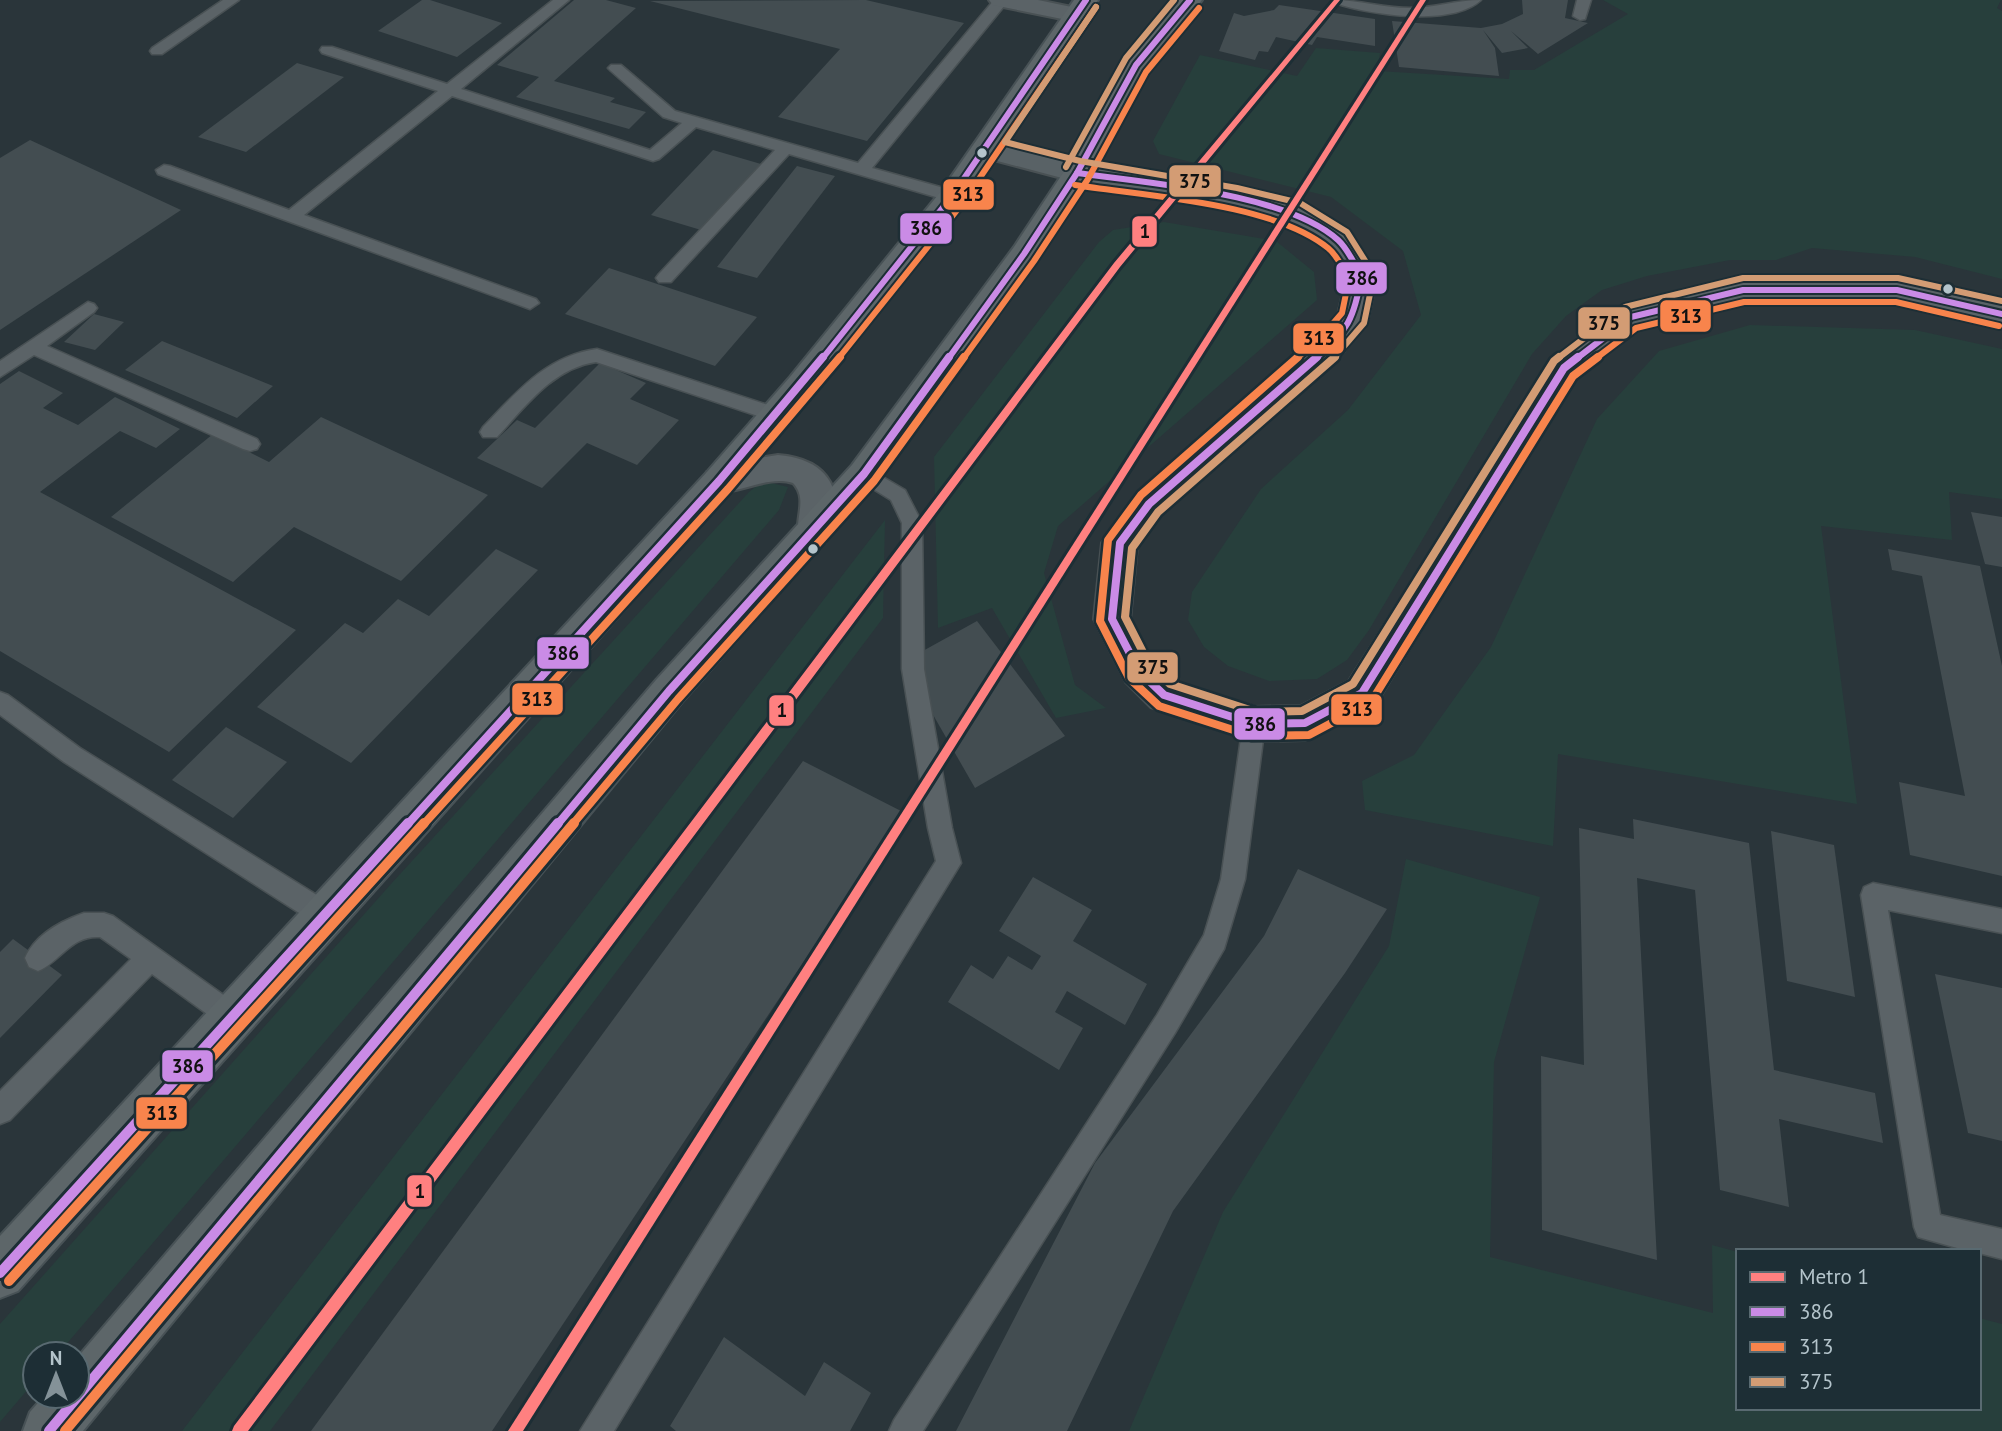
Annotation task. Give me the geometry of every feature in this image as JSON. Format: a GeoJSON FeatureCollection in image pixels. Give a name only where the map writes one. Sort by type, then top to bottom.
{"type":"FeatureCollection","features":[{"type":"Feature","properties":{"kind":"main road"},"geometry":{"type":"LineString","coordinates":[[49,1431],[669,691],[864,474],[1024,254],[1077,173],[1136,65],[1180,9],[1191,0]]}},
{"type":"Feature","properties":{"kind":"main road"},"geometry":{"type":"LineString","coordinates":[[0,1273],[327,916],[776,415],[952,196],[1082,8]]}},
{"type":"Feature","properties":{"kind":"main road"},"geometry":{"type":"LineString","coordinates":[[985,149],[1077,173],[1235,200],[1296,215],[1338,240],[1362,276],[1353,318],[1333,343],[1149,504],[1120,543],[1112,619],[1139,671],[1164,695],[1254,724],[1305,723],[1362,693],[1564,368],[1631,317],[1743,290],[1897,290],[2002,314]]}},
{"type":"Feature","properties":{"kind":"street"},"geometry":{"type":"LineString","coordinates":[[1001,0],[1082,8]]}},
{"type":"Feature","properties":{"kind":"street"},"geometry":{"type":"LineString","coordinates":[[719,481],[770,467],[792,469],[805,475],[815,485],[819,500],[813,532]]}},
{"type":"Feature","properties":{"kind":"lane"},"geometry":{"type":"LineString","coordinates":[[157,51],[232,0]]}},
{"type":"Feature","properties":{"kind":"lane"},"geometry":{"type":"LineString","coordinates":[[292,216],[562,0]]}},
{"type":"Feature","properties":{"kind":"lane"},"geometry":{"type":"LineString","coordinates":[[861,170],[1001,0]]}},
{"type":"Feature","properties":{"kind":"lane"},"geometry":{"type":"LineString","coordinates":[[1340,0],[1374,8],[1419,12],[1444,10],[1474,0]]}},
{"type":"Feature","properties":{"kind":"lane"},"geometry":{"type":"LineString","coordinates":[[1580,16],[1584,0]]}},
{"type":"Feature","properties":{"kind":"lane"},"geometry":{"type":"LineString","coordinates":[[327,50],[653,156],[692,122]]}},
{"type":"Feature","properties":{"kind":"lane"},"geometry":{"type":"LineString","coordinates":[[616,68],[669,114],[952,196]]}},
{"type":"Feature","properties":{"kind":"lane"},"geometry":{"type":"LineString","coordinates":[[665,278],[785,149]]}},
{"type":"Feature","properties":{"kind":"lane"},"geometry":{"type":"LineString","coordinates":[[164,170],[530,303]]}},
{"type":"Feature","properties":{"kind":"lane"},"geometry":{"type":"LineString","coordinates":[[0,370],[88,308]]}},
{"type":"Feature","properties":{"kind":"lane"},"geometry":{"type":"LineString","coordinates":[[33,347],[250,444]]}},
{"type":"Feature","properties":{"kind":"lane"},"geometry":{"type":"LineString","coordinates":[[490,432],[553,370],[582,355],[597,355],[776,415]]}},
{"type":"Feature","properties":{"kind":"lane"},"geometry":{"type":"LineString","coordinates":[[596,1431],[949,863],[940,828],[913,669],[912,523],[898,495],[864,474]]}},
{"type":"Feature","properties":{"kind":"lane"},"geometry":{"type":"LineString","coordinates":[[0,702],[72,755],[327,916]]}},
{"type":"Feature","properties":{"kind":"lane"},"geometry":{"type":"LineString","coordinates":[[905,1431],[1166,1024],[1214,940],[1233,879],[1254,724]]}},
{"type":"Feature","properties":{"kind":"lane"},"geometry":{"type":"LineString","coordinates":[[2002,921],[1873,895],[1928,1227],[2002,1244]]}},
{"type":"Feature","properties":{"kind":"lane"},"geometry":{"type":"LineString","coordinates":[[37,958],[63,933],[79,925],[104,925],[234,1018]]}},
{"type":"Feature","properties":{"kind":"lane"},"geometry":{"type":"LineString","coordinates":[[0,1110],[150,958]]}},
{"type":"Feature","properties":{"kind":"green space"},"geometry":{"type":"Polygon","coordinates":[[[1603,0],[2001,0],[1997,8],[2002,11],[2002,279],[1915,257],[1812,248],[1776,260],[1730,260],[1647,276],[1602,290],[1566,316],[1532,354],[1369,630],[1347,660],[1317,679],[1269,681],[1228,666],[1204,647],[1188,620],[1192,592],[1261,489],[1348,410],[1421,315],[1403,251],[1331,197],[1159,154],[1153,141],[1200,55],[1297,76],[1316,48],[1380,53],[1378,71],[1509,79],[1510,70],[1534,70],[1628,14],[1603,0]]]}},
{"type":"Feature","properties":{"kind":"green space"},"geometry":{"type":"Polygon","coordinates":[[[1164,222],[1276,241],[1314,272],[1317,300],[1058,526],[1044,573],[1075,685],[1106,708],[1056,718],[992,608],[938,628],[934,457],[1099,242],[1113,230],[1164,222]]]}},
{"type":"Feature","properties":{"kind":"green space"},"geometry":{"type":"Polygon","coordinates":[[[1750,325],[1915,330],[2002,349],[2002,499],[1949,492],[1952,540],[1821,526],[1857,804],[1558,754],[1553,846],[1365,810],[1362,781],[1414,755],[1491,647],[1597,419],[1659,351],[1750,325]]]}},
{"type":"Feature","properties":{"kind":"green space"},"geometry":{"type":"Polygon","coordinates":[[[763,481],[788,487],[779,510],[70,1340],[21,1340],[21,1397],[0,1422],[0,1324],[391,884],[749,492],[763,481]]]}},
{"type":"Feature","properties":{"kind":"green space"},"geometry":{"type":"Polygon","coordinates":[[[885,520],[883,618],[270,1431],[182,1431],[885,520]]]}},
{"type":"Feature","properties":{"kind":"green space"},"geometry":{"type":"Polygon","coordinates":[[[1406,859],[1540,897],[1494,1062],[1490,1257],[1713,1313],[1712,1245],[1736,1251],[1736,1410],[1981,1410],[1981,1319],[2002,1324],[2002,1431],[1129,1431],[1223,1212],[1389,946],[1406,859]]]}},
{"type":"Feature","properties":{"kind":"building"},"geometry":{"type":"Polygon","coordinates":[[[422,0],[430,0],[502,23],[457,57],[378,31],[422,0]]]}},
{"type":"Feature","properties":{"kind":"building"},"geometry":{"type":"Polygon","coordinates":[[[574,0],[606,0],[636,8],[554,81],[615,98],[610,102],[646,112],[629,129],[516,97],[539,77],[497,65],[574,0]]]}},
{"type":"Feature","properties":{"kind":"building"},"geometry":{"type":"Polygon","coordinates":[[[866,0],[964,23],[867,141],[778,117],[840,49],[650,1],[866,0]]]}},
{"type":"Feature","properties":{"kind":"building"},"geometry":{"type":"Polygon","coordinates":[[[1522,0],[1568,0],[1565,18],[1588,23],[1538,54],[1511,31],[1528,48],[1502,53],[1483,30],[1495,48],[1499,76],[1399,67],[1392,21],[1481,28],[1502,24],[1523,14],[1522,0]]]}},
{"type":"Feature","properties":{"kind":"building"},"geometry":{"type":"Polygon","coordinates":[[[1279,5],[1375,19],[1375,46],[1317,37],[1312,45],[1276,37],[1268,52],[1259,51],[1255,60],[1219,51],[1234,13],[1244,16],[1274,10],[1279,5]]]}},
{"type":"Feature","properties":{"kind":"building"},"geometry":{"type":"Polygon","coordinates":[[[297,63],[344,77],[246,152],[198,137],[297,63]]]}},
{"type":"Feature","properties":{"kind":"building"},"geometry":{"type":"Polygon","coordinates":[[[30,140],[181,210],[0,330],[0,158],[30,140]]]}},
{"type":"Feature","properties":{"kind":"building"},"geometry":{"type":"Polygon","coordinates":[[[713,150],[761,164],[701,230],[651,215],[713,150]]]}},
{"type":"Feature","properties":{"kind":"building"},"geometry":{"type":"Polygon","coordinates":[[[797,166],[835,176],[757,278],[717,267],[797,166]]]}},
{"type":"Feature","properties":{"kind":"building"},"geometry":{"type":"Polygon","coordinates":[[[609,268],[757,317],[715,366],[565,314],[609,268]]]}},
{"type":"Feature","properties":{"kind":"building"},"geometry":{"type":"Polygon","coordinates":[[[94,314],[124,322],[95,350],[64,342],[94,314]]]}},
{"type":"Feature","properties":{"kind":"building"},"geometry":{"type":"Polygon","coordinates":[[[162,341],[273,386],[237,418],[125,370],[162,341]]]}},
{"type":"Feature","properties":{"kind":"building"},"geometry":{"type":"Polygon","coordinates":[[[600,363],[646,383],[630,399],[679,420],[637,465],[587,443],[542,488],[477,458],[517,420],[535,428],[600,363]]]}},
{"type":"Feature","properties":{"kind":"building"},"geometry":{"type":"Polygon","coordinates":[[[19,371],[63,393],[43,408],[78,425],[115,397],[180,429],[156,448],[120,431],[40,492],[296,630],[169,752],[0,651],[0,384],[19,371]]]}},
{"type":"Feature","properties":{"kind":"building"},"geometry":{"type":"Polygon","coordinates":[[[321,417],[488,495],[401,581],[294,527],[233,582],[111,517],[213,434],[269,462],[321,417]]]}},
{"type":"Feature","properties":{"kind":"building"},"geometry":{"type":"Polygon","coordinates":[[[1971,512],[2002,517],[2002,567],[1985,564],[1971,512]]]}},
{"type":"Feature","properties":{"kind":"building"},"geometry":{"type":"Polygon","coordinates":[[[496,549],[538,570],[351,763],[257,707],[345,623],[363,633],[398,599],[429,616],[496,549]]]}},
{"type":"Feature","properties":{"kind":"building"},"geometry":{"type":"Polygon","coordinates":[[[1888,549],[1980,566],[2002,666],[2002,876],[1910,855],[1899,782],[1965,796],[1922,576],[1892,570],[1888,549]]]}},
{"type":"Feature","properties":{"kind":"building"},"geometry":{"type":"Polygon","coordinates":[[[977,621],[1065,736],[975,788],[928,706],[921,652],[977,621]]]}},
{"type":"Feature","properties":{"kind":"building"},"geometry":{"type":"Polygon","coordinates":[[[226,727],[287,762],[233,818],[172,780],[226,727]]]}},
{"type":"Feature","properties":{"kind":"building"},"geometry":{"type":"Polygon","coordinates":[[[803,761],[903,812],[492,1431],[311,1431],[803,761]]]}},
{"type":"Feature","properties":{"kind":"building"},"geometry":{"type":"Polygon","coordinates":[[[1633,819],[1749,843],[1774,1070],[1875,1093],[1883,1143],[1779,1119],[1789,1207],[1720,1190],[1695,890],[1637,878],[1657,1260],[1542,1230],[1541,1056],[1584,1065],[1579,828],[1634,839],[1633,819]]]}},
{"type":"Feature","properties":{"kind":"building"},"geometry":{"type":"Polygon","coordinates":[[[1771,831],[1834,845],[1855,997],[1787,981],[1771,831]]]}},
{"type":"Feature","properties":{"kind":"building"},"geometry":{"type":"Polygon","coordinates":[[[1298,869],[1387,909],[1345,973],[1173,1211],[1067,1431],[956,1431],[1095,1163],[1264,936],[1298,869]]]}},
{"type":"Feature","properties":{"kind":"building"},"geometry":{"type":"Polygon","coordinates":[[[1033,877],[1092,910],[1073,941],[1147,984],[1125,1025],[1067,991],[1055,1012],[1083,1028],[1059,1070],[948,1002],[971,965],[993,979],[1008,956],[1032,970],[1041,956],[999,931],[1033,877]]]}},
{"type":"Feature","properties":{"kind":"building"},"geometry":{"type":"Polygon","coordinates":[[[13,939],[62,975],[0,1038],[0,952],[13,939]]]}},
{"type":"Feature","properties":{"kind":"building"},"geometry":{"type":"Polygon","coordinates":[[[1935,974],[2002,988],[2002,1141],[1968,1133],[1935,974]]]}},
{"type":"Feature","properties":{"kind":"building"},"geometry":{"type":"Polygon","coordinates":[[[724,1337],[805,1396],[824,1362],[871,1393],[850,1431],[676,1431],[670,1426],[724,1337]]]}},
{"type":"Feature","properties":{"kind":"metro line","name":"1"},"geometry":{"type":"LineString","coordinates":[[239,1431],[1117,265],[1337,0]]}},
{"type":"Feature","properties":{"kind":"metro line","name":"1"},"geometry":{"type":"LineString","coordinates":[[515,1431],[1423,0]]}},
{"type":"Feature","properties":{"kind":"transit line","name":"386"},"geometry":{"type":"LineString","coordinates":[[0,1273],[719,481],[801,385],[952,196],[1086,0]]}},
{"type":"Feature","properties":{"kind":"transit line","name":"375"},"geometry":{"type":"LineString","coordinates":[[1066,167],[1126,58],[1174,0]]}},
{"type":"Feature","properties":{"kind":"transit line","name":"386"},"geometry":{"type":"LineString","coordinates":[[49,1431],[669,691],[864,474],[1024,254],[1077,173],[1136,65],[1190,0]]}},
{"type":"Feature","properties":{"kind":"transit line","name":"313"},"geometry":{"type":"LineString","coordinates":[[9,1281],[728,489],[811,393],[962,204],[1096,7]]}},
{"type":"Feature","properties":{"kind":"transit line","name":"375"},"geometry":{"type":"LineString","coordinates":[[1096,7],[1005,142],[1080,161],[1237,188],[1300,203],[1347,232],[1374,275],[1364,323],[1342,351],[1158,512],[1132,548],[1125,617],[1149,664],[1170,684],[1256,712],[1302,711],[1353,684],[1554,361],[1625,307],[1743,278],[1898,278],[2002,301]]}},
{"type":"Feature","properties":{"kind":"transit line","name":"313"},"geometry":{"type":"LineString","coordinates":[[65,1431],[678,699],[874,481],[1034,261],[1088,179],[1146,72],[1199,8]]}},
{"type":"Feature","properties":{"kind":"transit line","name":"386"},"geometry":{"type":"LineString","coordinates":[[1077,173],[1215,194],[1288,213],[1317,225],[1338,240],[1362,276],[1353,318],[1333,343],[1149,504],[1120,543],[1112,619],[1139,671],[1164,695],[1254,724],[1305,723],[1362,693],[1564,368],[1631,317],[1743,290],[1897,290],[2002,314]]}},
{"type":"Feature","properties":{"kind":"transit line","name":"313"},"geometry":{"type":"LineString","coordinates":[[1075,185],[1208,205],[1277,222],[1306,234],[1328,248],[1349,279],[1342,313],[1324,334],[1141,495],[1108,540],[1100,621],[1129,678],[1159,706],[1252,736],[1309,735],[1371,702],[1573,376],[1636,328],[1744,302],[1896,302],[1999,326]]}}]}
